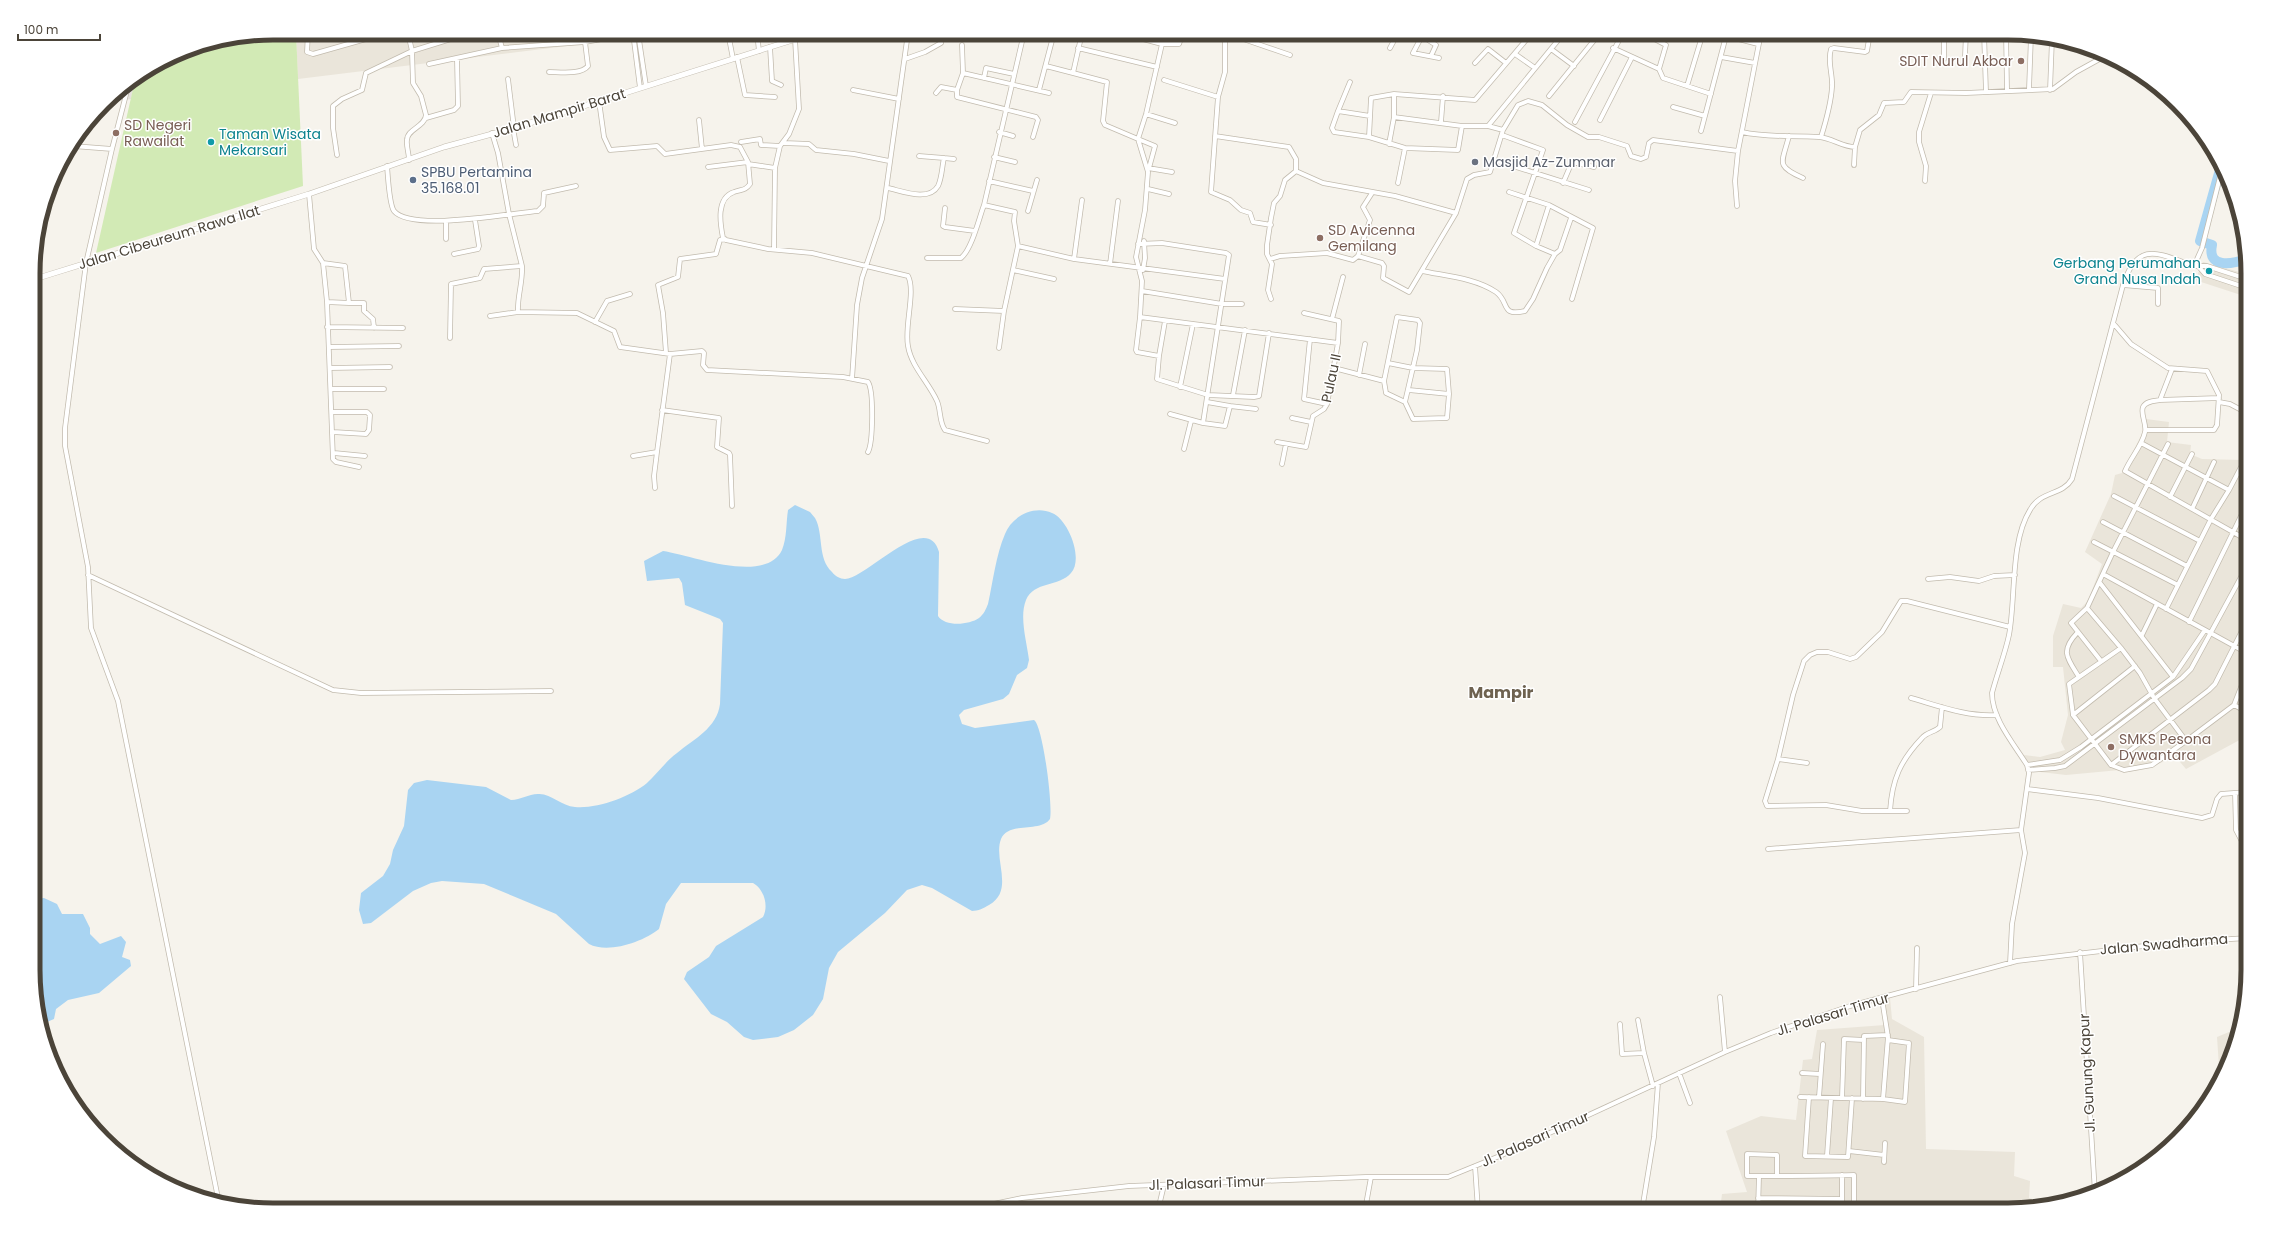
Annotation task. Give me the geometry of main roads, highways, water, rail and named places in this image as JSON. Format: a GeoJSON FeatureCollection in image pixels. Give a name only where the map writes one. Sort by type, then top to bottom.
{"type":"FeatureCollection","features":[{"type":"Feature","properties":{"kind":"water"},"geometry":{"type":"Polygon","coordinates":[[[795,505],[810,512],[815,518],[818,524],[824,560],[833,573],[841,578],[845,579],[855,576],[895,549],[910,542],[922,538],[932,541],[939,552],[938,616],[941,620],[957,624],[975,620],[985,611],[988,604],[1002,542],[1008,528],[1018,517],[1031,511],[1038,510],[1052,513],[1064,523],[1075,549],[1075,567],[1066,577],[1035,590],[1026,600],[1023,622],[1029,660],[1027,668],[1017,675],[1009,694],[1003,699],[964,710],[959,715],[962,724],[975,728],[1034,720],[1041,736],[1050,799],[1050,819],[1039,826],[1011,830],[1001,839],[999,856],[1002,883],[1001,891],[997,899],[979,910],[972,911],[932,888],[922,885],[907,890],[885,913],[838,952],[829,968],[823,999],[813,1015],[794,1030],[778,1037],[753,1040],[744,1037],[727,1022],[711,1014],[684,979],[687,972],[709,957],[716,946],[763,917],[766,908],[763,893],[753,883],[681,883],[666,904],[659,929],[635,942],[606,948],[589,944],[556,914],[484,884],[442,881],[431,883],[413,891],[371,923],[363,924],[359,910],[361,893],[383,876],[390,864],[393,850],[404,826],[408,790],[414,783],[427,780],[486,787],[511,800],[534,794],[543,794],[570,806],[593,806],[613,801],[640,788],[673,757],[704,732],[714,720],[720,704],[723,623],[720,619],[685,605],[682,583],[679,578],[647,581],[644,561],[663,551],[727,565],[744,567],[760,565],[773,560],[782,550],[786,535],[788,510],[795,505]]]}},
{"type":"Feature","properties":{"kind":"water"},"geometry":{"type":"Polygon","coordinates":[[[40,898],[44,898],[57,904],[62,914],[83,914],[90,928],[90,934],[100,944],[121,936],[126,942],[122,957],[130,960],[131,966],[99,993],[68,1000],[56,1009],[54,1019],[47,1022],[46,1024],[40,986],[40,898]]]}},
{"type":"Feature","properties":{"kind":"waterway"},"geometry":{"type":"LineString","coordinates":[[2194,135],[2205,148]]}},
{"type":"Feature","properties":{"kind":"waterway"},"geometry":{"type":"LineString","coordinates":[[2219,174],[2200,241],[2212,245],[2211,253],[2213,258],[2217,261],[2228,263],[2241,260]]}},
{"type":"Feature","properties":{"kind":"place","name":"SDIT Nurul Akbar"},"geometry":{"type":"Point","coordinates":[2021,61]}},
{"type":"Feature","properties":{"kind":"place","name":"SD Negeri Rawailat"},"geometry":{"type":"Point","coordinates":[116,133]}},
{"type":"Feature","properties":{"kind":"place","name":"Taman Wisata Mekarsari"},"geometry":{"type":"Point","coordinates":[211,142]}},
{"type":"Feature","properties":{"kind":"place","name":"Masjid Az-Zummar"},"geometry":{"type":"Point","coordinates":[1475,162]}},
{"type":"Feature","properties":{"kind":"place","name":"SPBU Pertamina 35.168.01"},"geometry":{"type":"Point","coordinates":[413,180]}},
{"type":"Feature","properties":{"kind":"place","name":"SD Avicenna Gemilang"},"geometry":{"type":"Point","coordinates":[1320,238]}},
{"type":"Feature","properties":{"kind":"place","name":"Gerbang Perumahan Grand Nusa Indah"},"geometry":{"type":"Point","coordinates":[2209,271]}},
{"type":"Feature","properties":{"kind":"place","name":"SMKS Pesona Dywantara"},"geometry":{"type":"Point","coordinates":[2111,747]}},
{"type":"Feature","properties":{"kind":"district","name":"Mampir"},"geometry":{"type":"Point","coordinates":[1501,692]}}]}
